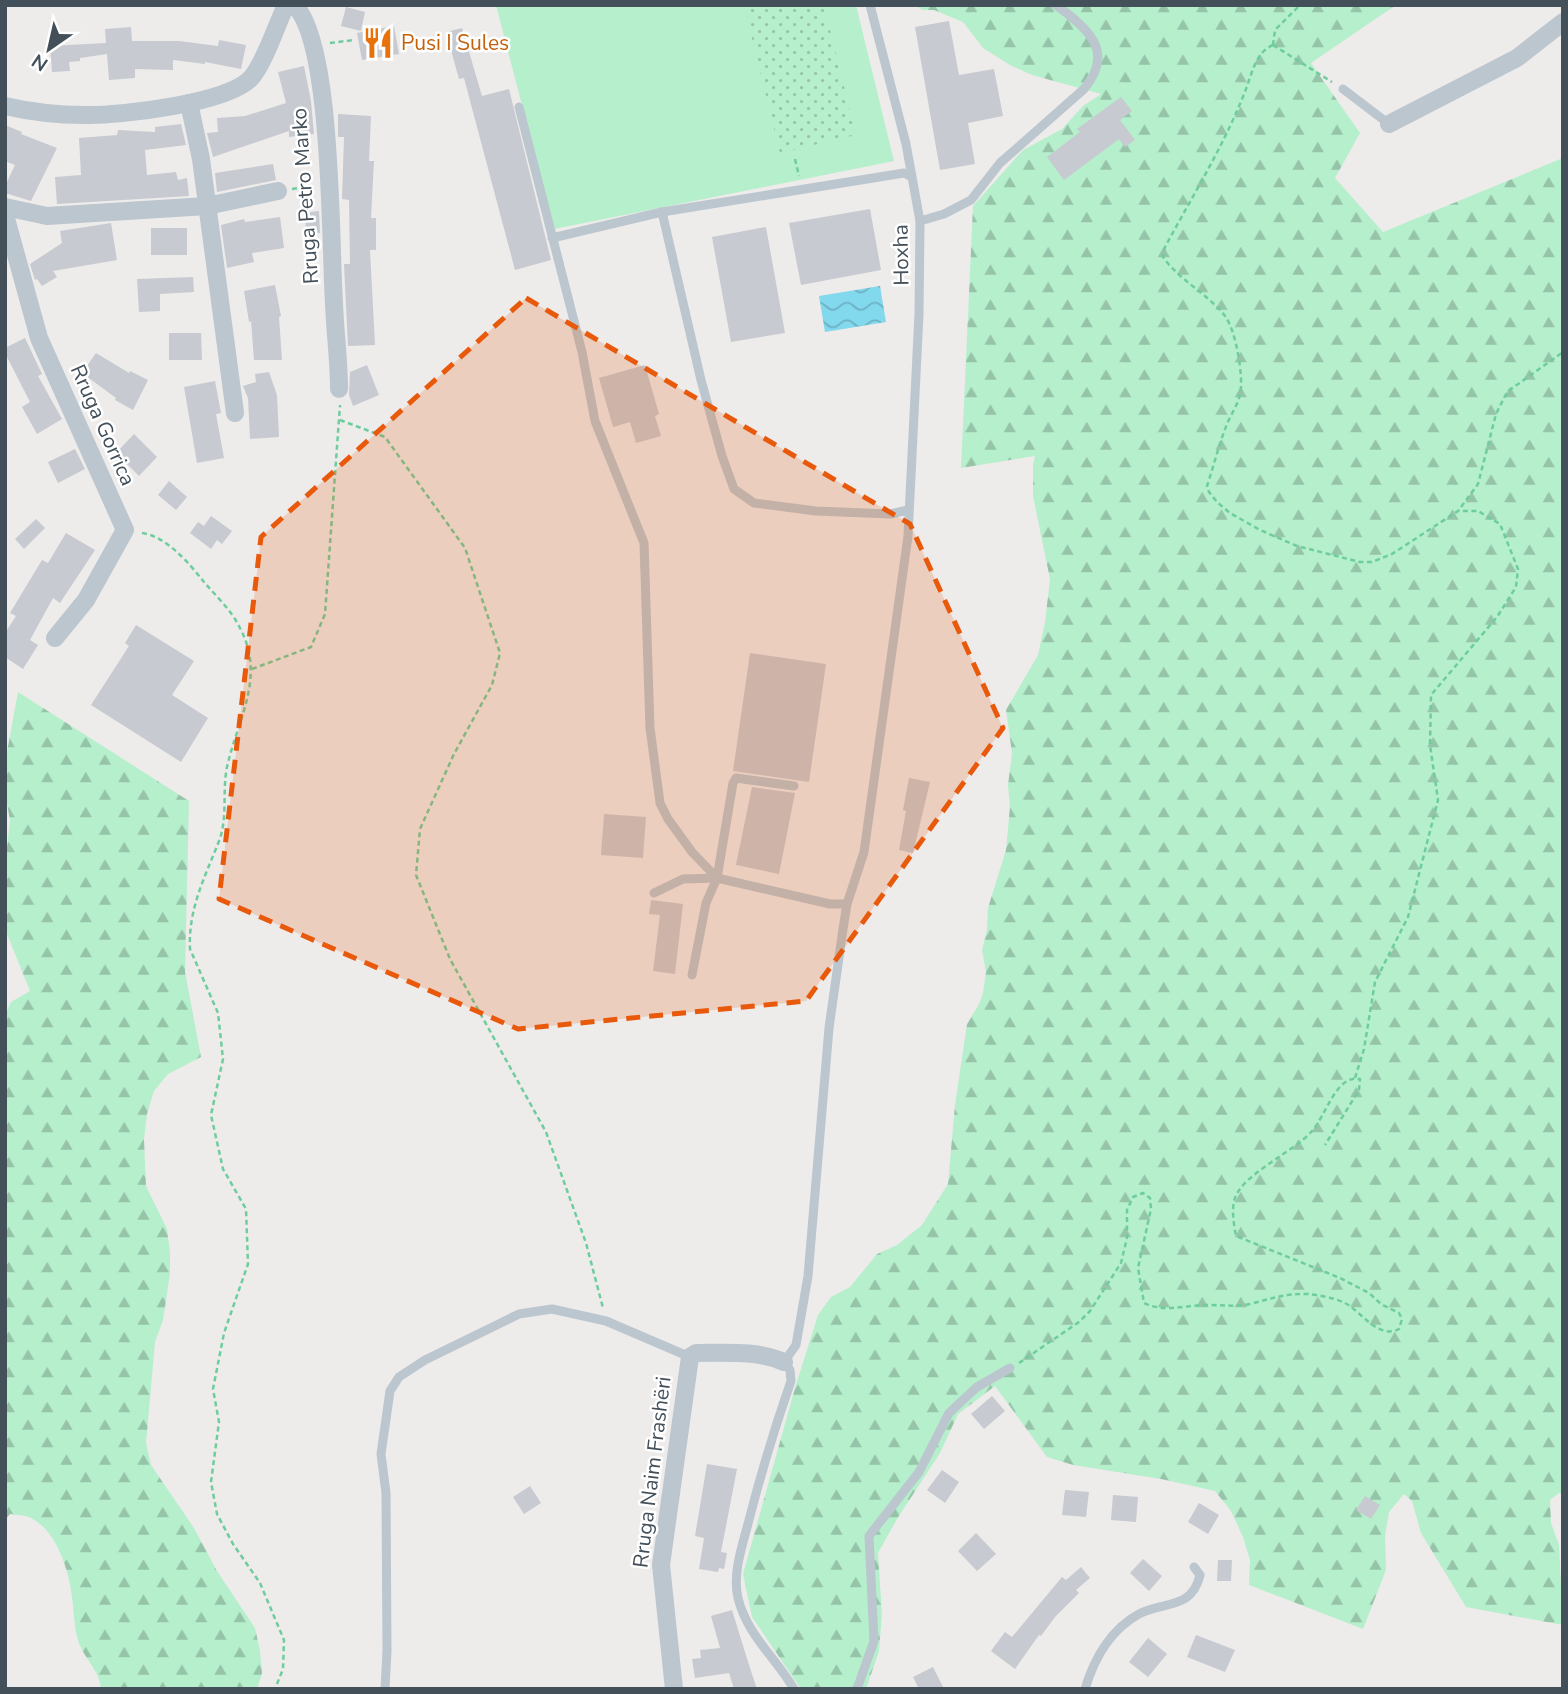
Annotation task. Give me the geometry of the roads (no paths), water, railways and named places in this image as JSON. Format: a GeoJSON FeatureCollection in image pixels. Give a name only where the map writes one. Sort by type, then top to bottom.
{"type":"FeatureCollection","features":[{"type":"Feature","properties":{"kind":"street"},"geometry":{"type":"LineString","coordinates":[[5,106],[86,115],[112,114],[189,103],[242,86],[253,76],[286,5]]}},
{"type":"Feature","properties":{"kind":"street","name":"Rruga Petro Marko"},"geometry":{"type":"LineString","coordinates":[[294,5],[300,11],[313,46],[319,73],[330,182],[339,389]]}},
{"type":"Feature","properties":{"kind":"street"},"geometry":{"type":"LineString","coordinates":[[1389,124],[1517,58],[1563,22]]}},
{"type":"Feature","properties":{"kind":"street"},"geometry":{"type":"LineString","coordinates":[[189,103],[201,159],[235,413]]}},
{"type":"Feature","properties":{"kind":"street"},"geometry":{"type":"LineString","coordinates":[[5,207],[47,216],[206,206],[278,191]]}},
{"type":"Feature","properties":{"kind":"street","name":"Rruga Gorrica"},"geometry":{"type":"LineString","coordinates":[[5,215],[39,338],[125,530],[86,600],[55,638]]}},
{"type":"Feature","properties":{"kind":"street","name":"Rruga Naim Frashëri"},"geometry":{"type":"LineString","coordinates":[[674,1689],[661,1565],[690,1357],[696,1353],[747,1354],[784,1362]]}},
{"type":"Feature","properties":{"kind":"lane","name":"Hoxha"},"geometry":{"type":"LineString","coordinates":[[784,1362],[796,1345],[808,1276],[829,1028],[847,904],[864,852],[908,536],[919,314],[920,221],[908,173],[906,144],[870,5]]}},
{"type":"Feature","properties":{"kind":"lane"},"geometry":{"type":"LineString","coordinates":[[920,221],[944,214],[971,200],[1000,163],[1084,89],[1094,77],[1098,67],[1098,49],[1085,29],[1056,5]]}},
{"type":"Feature","properties":{"kind":"lane"},"geometry":{"type":"LineString","coordinates":[[1343,89],[1389,124]]}},
{"type":"Feature","properties":{"kind":"lane"},"geometry":{"type":"LineString","coordinates":[[519,107],[582,352],[595,421],[644,543],[650,728],[660,803],[692,852],[717,878]]}},
{"type":"Feature","properties":{"kind":"lane"},"geometry":{"type":"LineString","coordinates":[[552,238],[662,212],[908,173]]}},
{"type":"Feature","properties":{"kind":"lane"},"geometry":{"type":"LineString","coordinates":[[662,212],[701,380],[734,489],[754,503],[816,511],[890,514],[908,510]]}},
{"type":"Feature","properties":{"kind":"lane"},"geometry":{"type":"LineString","coordinates":[[692,975],[706,903],[717,878],[733,783],[736,778],[794,786]]}},
{"type":"Feature","properties":{"kind":"lane"},"geometry":{"type":"LineString","coordinates":[[654,893],[683,879],[717,878],[830,904],[847,904]]}},
{"type":"Feature","properties":{"kind":"lane"},"geometry":{"type":"LineString","coordinates":[[385,1689],[386,1493],[381,1454],[390,1391],[399,1377],[425,1360],[519,1314],[552,1309],[606,1321],[690,1357]]}},
{"type":"Feature","properties":{"kind":"lane"},"geometry":{"type":"LineString","coordinates":[[784,1362],[790,1370],[790,1381],[758,1483],[739,1559],[737,1581],[738,1597],[752,1631],[794,1689]]}},
{"type":"Feature","properties":{"kind":"lane"},"geometry":{"type":"LineString","coordinates":[[856,1689],[874,1641],[869,1536],[919,1472],[949,1413],[977,1387],[1010,1368]]}},
{"type":"Feature","properties":{"kind":"lane"},"geometry":{"type":"LineString","coordinates":[[1086,1689],[1098,1656],[1119,1629],[1141,1613],[1181,1603],[1186,1599],[1199,1581],[1200,1576],[1194,1567]]}},
{"type":"Feature","properties":{"kind":"water"},"geometry":{"type":"Polygon","coordinates":[[[880,286],[886,322],[825,332],[819,296],[880,286]]]}},
{"type":"Feature","properties":{"kind":"place","name":"Pusi I Sules"},"geometry":{"type":"Point","coordinates":[378,43]}}]}
